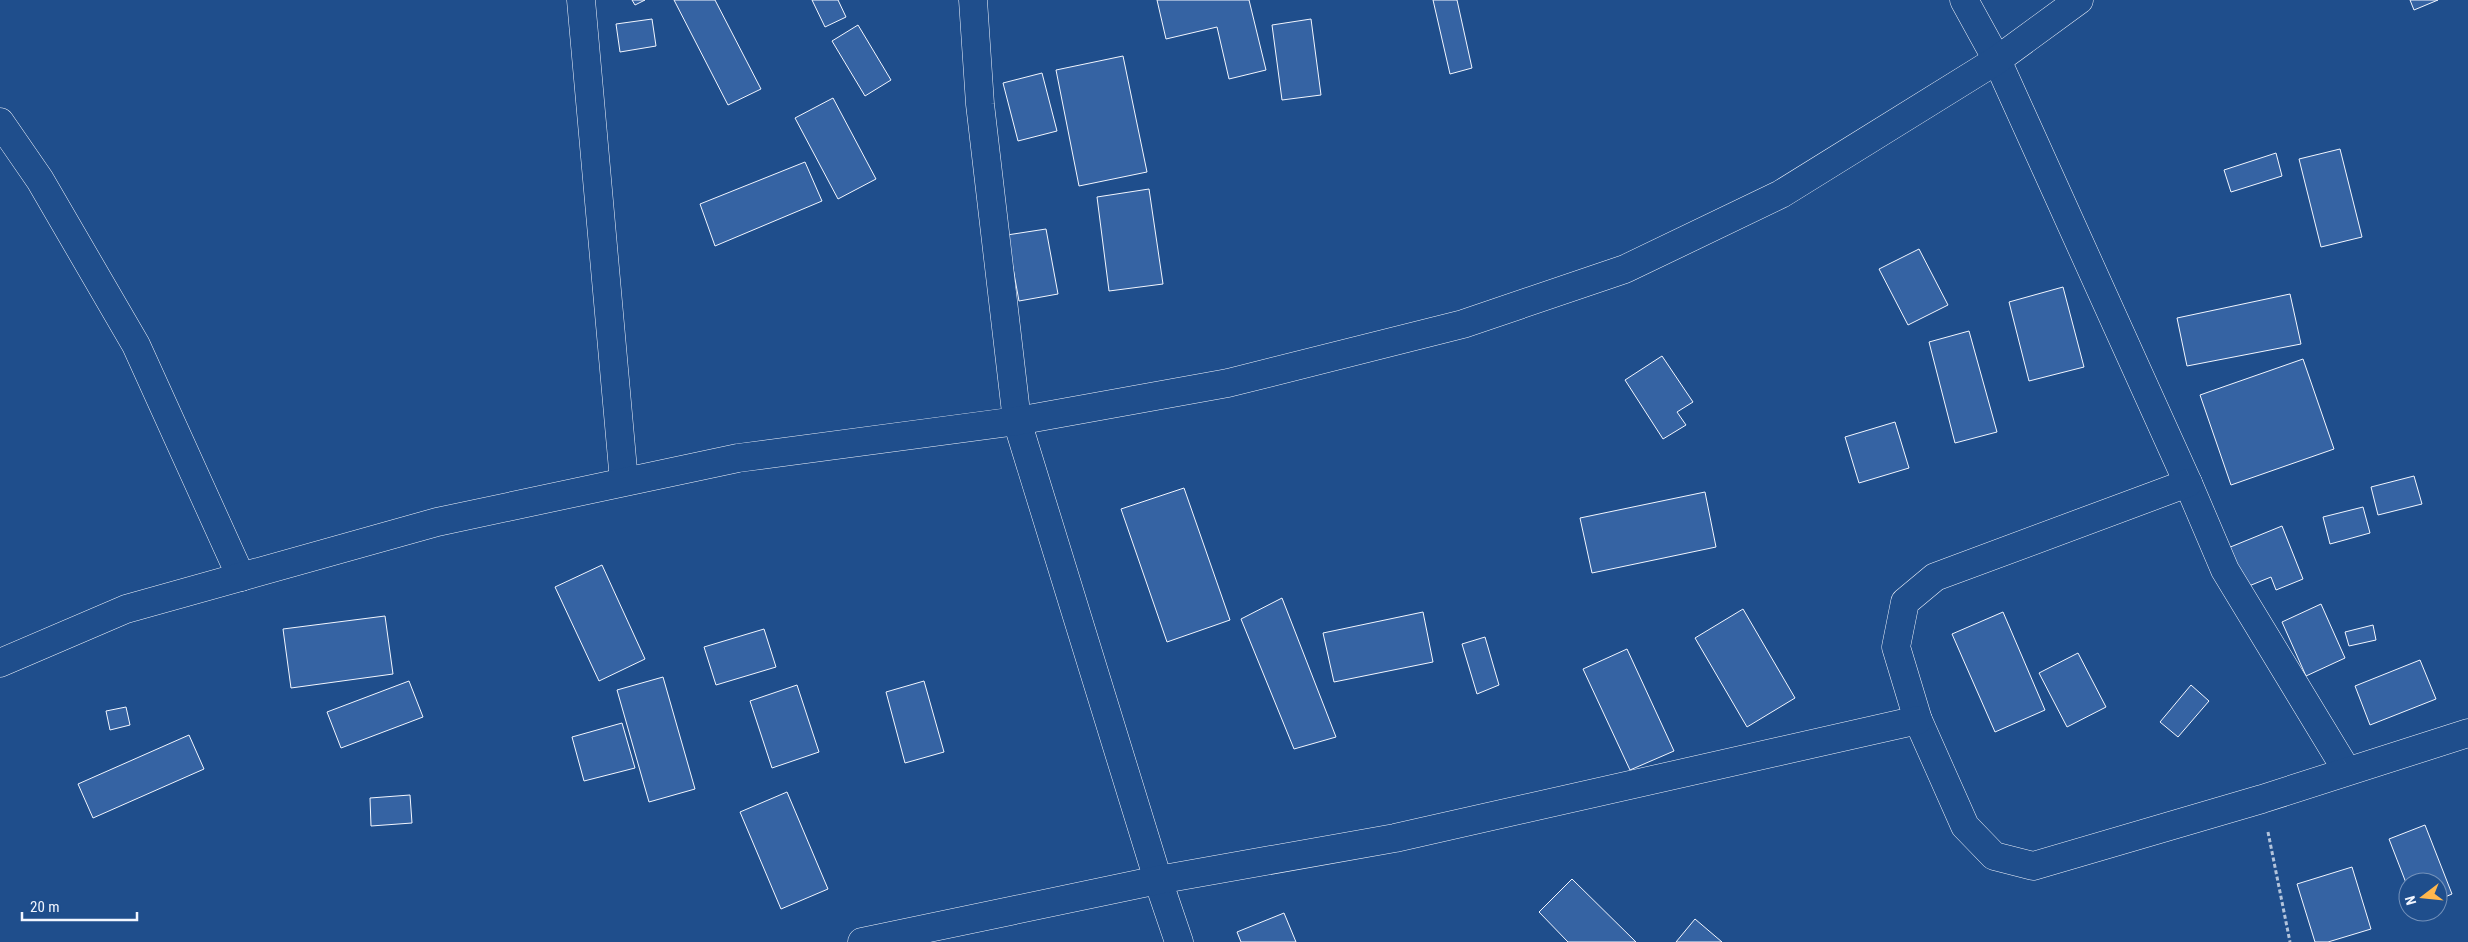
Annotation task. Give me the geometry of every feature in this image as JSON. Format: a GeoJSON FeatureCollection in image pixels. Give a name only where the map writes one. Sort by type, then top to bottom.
{"type":"FeatureCollection","features":[{"type":"Feature","properties":{"kind":"street"},"geometry":{"type":"LineString","coordinates":[[581,0],[624,481]]}},
{"type":"Feature","properties":{"kind":"street"},"geometry":{"type":"LineString","coordinates":[[974,0],[980,104],[1017,421],[1158,880],[1179,942]]}},
{"type":"Feature","properties":{"kind":"street"},"geometry":{"type":"LineString","coordinates":[[1964,0],[1997,60],[2188,483],[2224,570],[2347,771]]}},
{"type":"Feature","properties":{"kind":"street"},"geometry":{"type":"LineString","coordinates":[[0,664],[126,609],[438,522],[738,458],[1017,421],[1228,383],[1463,324],[1625,269],[1781,194],[1997,60],[2079,0]]}},
{"type":"Feature","properties":{"kind":"street"},"geometry":{"type":"LineString","coordinates":[[0,122],[40,180],[136,345],[241,576]]}},
{"type":"Feature","properties":{"kind":"street"},"geometry":{"type":"LineString","coordinates":[[2188,483],[1935,577],[1905,602],[1896,647],[1918,720],[1965,826],[1994,856],[2033,866],[2262,799],[2468,734]]}},
{"type":"Feature","properties":{"kind":"street"},"geometry":{"type":"LineString","coordinates":[[862,942],[1158,880],[1396,838],[1918,720]]}},
{"type":"Feature","properties":{"kind":"path"},"geometry":{"type":"LineString","coordinates":[[2262,799],[2290,942]]}},
{"type":"Feature","properties":{"kind":"building"},"geometry":{"type":"Polygon","coordinates":[[[632,0],[645,0],[635,5],[632,0]]]}},
{"type":"Feature","properties":{"kind":"building"},"geometry":{"type":"Polygon","coordinates":[[[674,0],[715,0],[761,89],[728,105],[674,0]]]}},
{"type":"Feature","properties":{"kind":"building"},"geometry":{"type":"Polygon","coordinates":[[[812,0],[838,0],[846,17],[825,27],[812,0]]]}},
{"type":"Feature","properties":{"kind":"building"},"geometry":{"type":"Polygon","coordinates":[[[1157,0],[1249,0],[1266,70],[1229,79],[1217,27],[1166,39],[1157,0]]]}},
{"type":"Feature","properties":{"kind":"building"},"geometry":{"type":"Polygon","coordinates":[[[1433,0],[1457,0],[1472,68],[1450,74],[1433,0]]]}},
{"type":"Feature","properties":{"kind":"building"},"geometry":{"type":"Polygon","coordinates":[[[2410,0],[2438,0],[2414,10],[2410,0]]]}},
{"type":"Feature","properties":{"kind":"building"},"geometry":{"type":"Polygon","coordinates":[[[652,19],[656,46],[620,52],[616,24],[652,19]]]}},
{"type":"Feature","properties":{"kind":"building"},"geometry":{"type":"Polygon","coordinates":[[[1311,19],[1321,95],[1282,100],[1272,25],[1311,19]]]}},
{"type":"Feature","properties":{"kind":"building"},"geometry":{"type":"Polygon","coordinates":[[[858,25],[891,80],[865,96],[832,41],[858,25]]]}},
{"type":"Feature","properties":{"kind":"building"},"geometry":{"type":"Polygon","coordinates":[[[1123,56],[1147,172],[1079,186],[1056,70],[1123,56]]]}},
{"type":"Feature","properties":{"kind":"building"},"geometry":{"type":"Polygon","coordinates":[[[1042,73],[1057,131],[1018,141],[1003,83],[1042,73]]]}},
{"type":"Feature","properties":{"kind":"building"},"geometry":{"type":"Polygon","coordinates":[[[833,98],[876,179],[838,199],[795,118],[833,98]]]}},
{"type":"Feature","properties":{"kind":"building"},"geometry":{"type":"Polygon","coordinates":[[[2340,149],[2362,237],[2321,247],[2299,159],[2340,149]]]}},
{"type":"Feature","properties":{"kind":"building"},"geometry":{"type":"Polygon","coordinates":[[[2276,153],[2282,176],[2231,192],[2224,170],[2276,153]]]}},
{"type":"Feature","properties":{"kind":"building"},"geometry":{"type":"Polygon","coordinates":[[[805,162],[822,201],[715,246],[700,204],[805,162]]]}},
{"type":"Feature","properties":{"kind":"building"},"geometry":{"type":"Polygon","coordinates":[[[1149,189],[1163,284],[1109,291],[1097,197],[1149,189]]]}},
{"type":"Feature","properties":{"kind":"building"},"geometry":{"type":"Polygon","coordinates":[[[1046,229],[1058,294],[1019,301],[1007,235],[1046,229]]]}},
{"type":"Feature","properties":{"kind":"building"},"geometry":{"type":"Polygon","coordinates":[[[1919,249],[1948,305],[1908,325],[1879,269],[1919,249]]]}},
{"type":"Feature","properties":{"kind":"building"},"geometry":{"type":"Polygon","coordinates":[[[2063,287],[2084,367],[2029,381],[2009,302],[2063,287]]]}},
{"type":"Feature","properties":{"kind":"building"},"geometry":{"type":"Polygon","coordinates":[[[2290,294],[2301,344],[2187,366],[2177,318],[2290,294]]]}},
{"type":"Feature","properties":{"kind":"building"},"geometry":{"type":"Polygon","coordinates":[[[1969,331],[1997,432],[1955,443],[1929,342],[1969,331]]]}},
{"type":"Feature","properties":{"kind":"building"},"geometry":{"type":"Polygon","coordinates":[[[1662,356],[1693,402],[1677,412],[1686,425],[1663,439],[1625,380],[1662,356]]]}},
{"type":"Feature","properties":{"kind":"building"},"geometry":{"type":"Polygon","coordinates":[[[2303,359],[2334,449],[2231,485],[2200,395],[2303,359]]]}},
{"type":"Feature","properties":{"kind":"building"},"geometry":{"type":"Polygon","coordinates":[[[1895,422],[1909,468],[1859,483],[1845,437],[1895,422]]]}},
{"type":"Feature","properties":{"kind":"building"},"geometry":{"type":"Polygon","coordinates":[[[2414,476],[2422,504],[2378,515],[2371,487],[2414,476]]]}},
{"type":"Feature","properties":{"kind":"building"},"geometry":{"type":"Polygon","coordinates":[[[1184,488],[1230,620],[1167,642],[1121,509],[1184,488]]]}},
{"type":"Feature","properties":{"kind":"building"},"geometry":{"type":"Polygon","coordinates":[[[1705,492],[1716,547],[1592,573],[1580,518],[1705,492]]]}},
{"type":"Feature","properties":{"kind":"building"},"geometry":{"type":"Polygon","coordinates":[[[2363,507],[2370,533],[2330,544],[2323,517],[2363,507]]]}},
{"type":"Feature","properties":{"kind":"building"},"geometry":{"type":"Polygon","coordinates":[[[2282,526],[2303,579],[2276,590],[2271,577],[2239,590],[2223,550],[2282,526]]]}},
{"type":"Feature","properties":{"kind":"building"},"geometry":{"type":"Polygon","coordinates":[[[602,565],[645,659],[599,681],[555,587],[602,565]]]}},
{"type":"Feature","properties":{"kind":"building"},"geometry":{"type":"Polygon","coordinates":[[[1282,598],[1336,737],[1294,749],[1241,619],[1282,598]]]}},
{"type":"Feature","properties":{"kind":"building"},"geometry":{"type":"Polygon","coordinates":[[[2321,604],[2345,658],[2306,676],[2282,622],[2321,604]]]}},
{"type":"Feature","properties":{"kind":"building"},"geometry":{"type":"Polygon","coordinates":[[[1743,609],[1795,698],[1747,727],[1695,638],[1743,609]]]}},
{"type":"Feature","properties":{"kind":"building"},"geometry":{"type":"Polygon","coordinates":[[[1423,612],[1433,662],[1334,682],[1323,633],[1423,612]]]}},
{"type":"Feature","properties":{"kind":"building"},"geometry":{"type":"Polygon","coordinates":[[[2003,612],[2045,710],[1995,732],[1952,634],[2003,612]]]}},
{"type":"Feature","properties":{"kind":"building"},"geometry":{"type":"Polygon","coordinates":[[[385,616],[393,674],[291,688],[283,629],[385,616]]]}},
{"type":"Feature","properties":{"kind":"building"},"geometry":{"type":"Polygon","coordinates":[[[2373,625],[2376,640],[2349,646],[2345,632],[2373,625]]]}},
{"type":"Feature","properties":{"kind":"building"},"geometry":{"type":"Polygon","coordinates":[[[764,629],[776,667],[716,685],[704,647],[764,629]]]}},
{"type":"Feature","properties":{"kind":"building"},"geometry":{"type":"Polygon","coordinates":[[[1485,637],[1499,685],[1477,694],[1462,644],[1485,637]]]}},
{"type":"Feature","properties":{"kind":"building"},"geometry":{"type":"Polygon","coordinates":[[[1627,649],[1674,751],[1630,770],[1583,669],[1627,649]]]}},
{"type":"Feature","properties":{"kind":"building"},"geometry":{"type":"Polygon","coordinates":[[[2078,653],[2106,707],[2067,727],[2039,673],[2078,653]]]}},
{"type":"Feature","properties":{"kind":"building"},"geometry":{"type":"Polygon","coordinates":[[[2420,660],[2436,699],[2370,725],[2355,686],[2420,660]]]}},
{"type":"Feature","properties":{"kind":"building"},"geometry":{"type":"Polygon","coordinates":[[[663,677],[695,789],[649,802],[617,690],[663,677]]]}},
{"type":"Feature","properties":{"kind":"building"},"geometry":{"type":"Polygon","coordinates":[[[409,681],[423,717],[341,748],[327,712],[409,681]]]}},
{"type":"Feature","properties":{"kind":"building"},"geometry":{"type":"Polygon","coordinates":[[[924,681],[944,752],[905,763],[886,692],[924,681]]]}},
{"type":"Feature","properties":{"kind":"building"},"geometry":{"type":"Polygon","coordinates":[[[797,685],[819,752],[772,768],[750,701],[797,685]]]}},
{"type":"Feature","properties":{"kind":"building"},"geometry":{"type":"Polygon","coordinates":[[[2191,685],[2209,701],[2178,737],[2160,722],[2191,685]]]}},
{"type":"Feature","properties":{"kind":"building"},"geometry":{"type":"Polygon","coordinates":[[[126,707],[130,725],[110,730],[106,711],[126,707]]]}},
{"type":"Feature","properties":{"kind":"building"},"geometry":{"type":"Polygon","coordinates":[[[622,723],[635,768],[584,781],[572,737],[622,723]]]}},
{"type":"Feature","properties":{"kind":"building"},"geometry":{"type":"Polygon","coordinates":[[[189,735],[204,769],[93,818],[78,784],[189,735]]]}},
{"type":"Feature","properties":{"kind":"building"},"geometry":{"type":"Polygon","coordinates":[[[787,792],[828,889],[781,909],[740,812],[787,792]]]}},
{"type":"Feature","properties":{"kind":"building"},"geometry":{"type":"Polygon","coordinates":[[[410,795],[412,823],[371,826],[370,798],[410,795]]]}},
{"type":"Feature","properties":{"kind":"building"},"geometry":{"type":"Polygon","coordinates":[[[2425,825],[2443,872],[2402,872],[2389,839],[2425,825]]]}},
{"type":"Feature","properties":{"kind":"building"},"geometry":{"type":"Polygon","coordinates":[[[2352,867],[2371,929],[2328,942],[2315,942],[2297,884],[2352,867]]]}},
{"type":"Feature","properties":{"kind":"building"},"geometry":{"type":"Polygon","coordinates":[[[1572,879],[1636,942],[1568,942],[1539,912],[1572,879]]]}},
{"type":"Feature","properties":{"kind":"building"},"geometry":{"type":"Polygon","coordinates":[[[2448,884],[2452,894],[2448,896],[2448,884]]]}},
{"type":"Feature","properties":{"kind":"building"},"geometry":{"type":"Polygon","coordinates":[[[1284,913],[1296,942],[1241,942],[1237,932],[1284,913]]]}},
{"type":"Feature","properties":{"kind":"building"},"geometry":{"type":"Polygon","coordinates":[[[1695,919],[1722,942],[1676,942],[1695,919]]]}}]}
